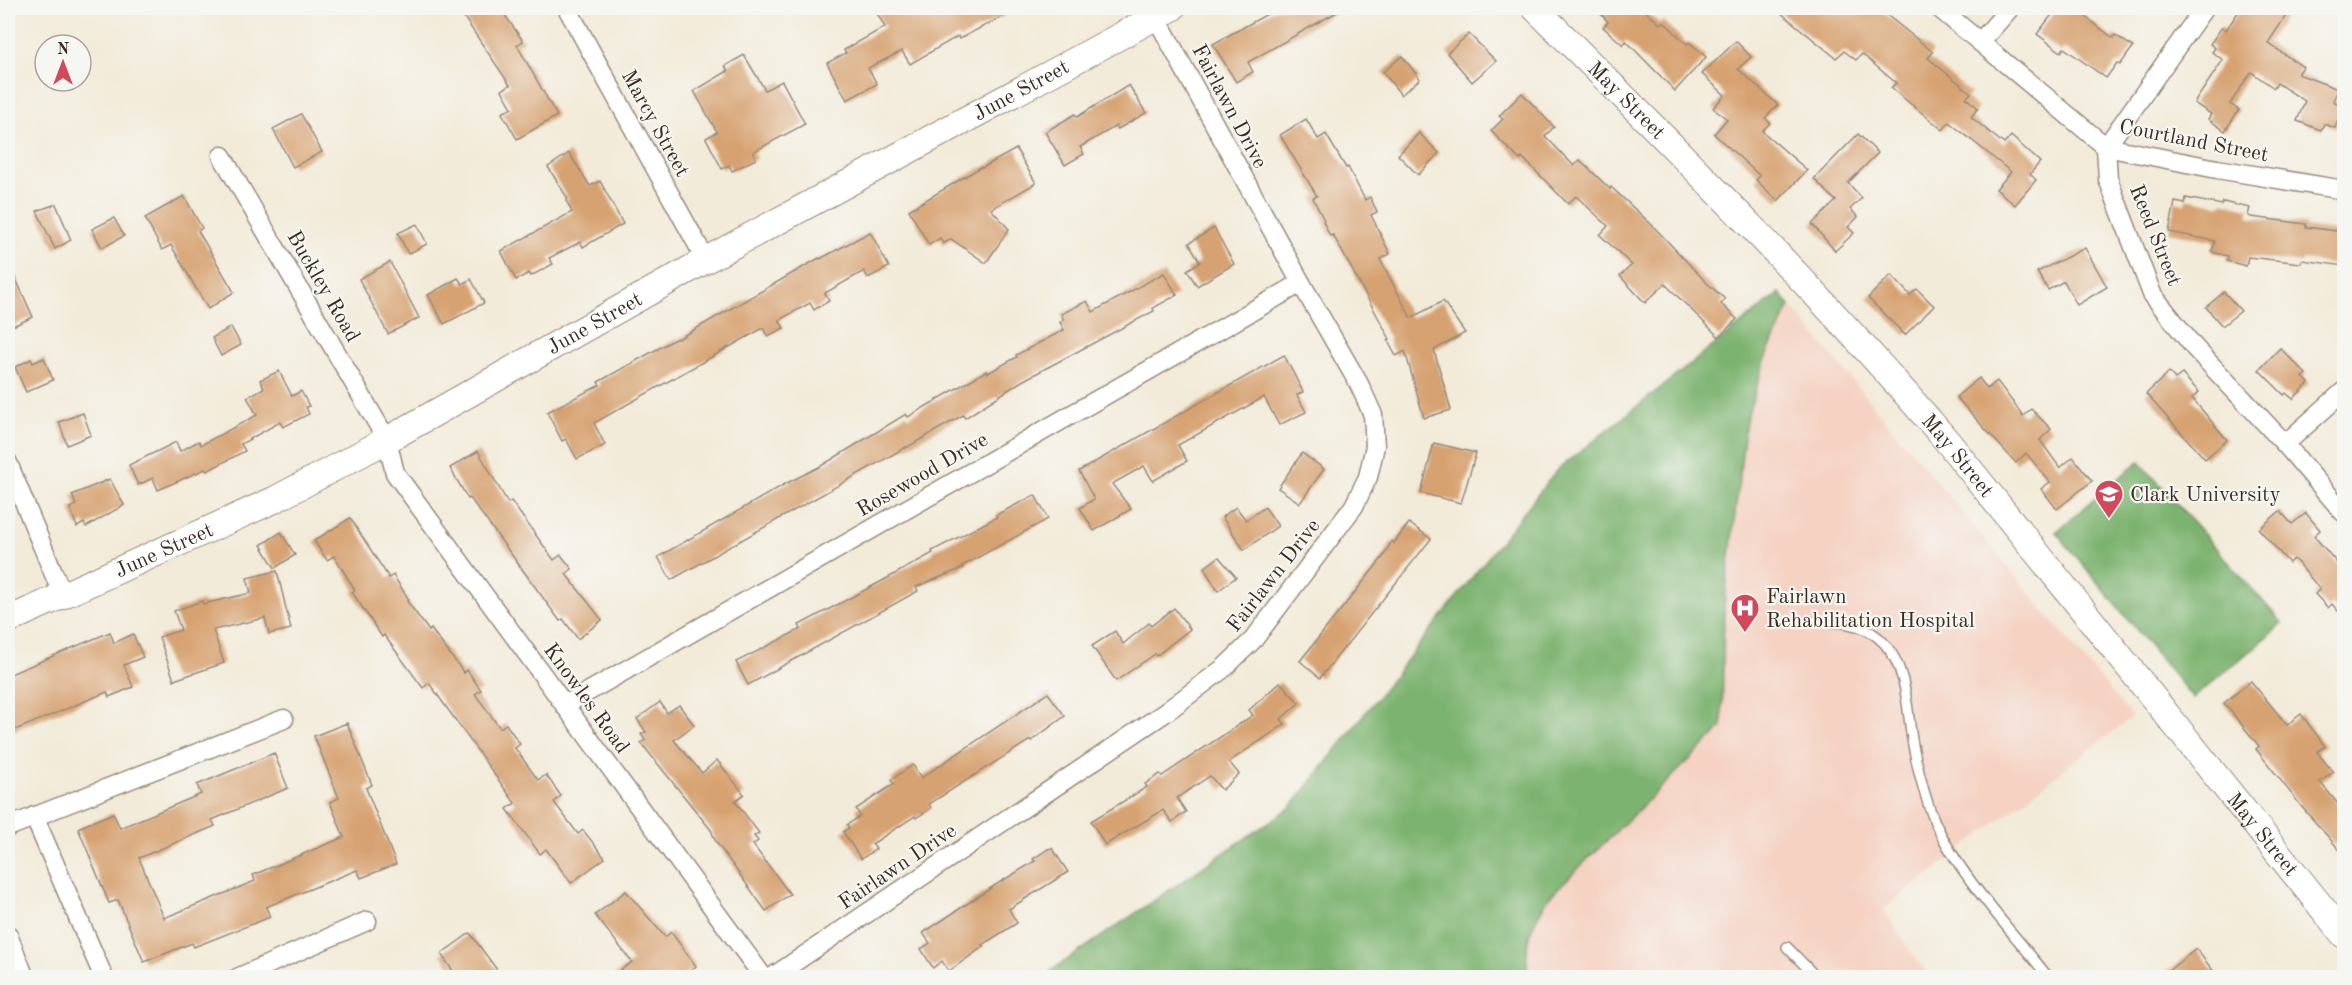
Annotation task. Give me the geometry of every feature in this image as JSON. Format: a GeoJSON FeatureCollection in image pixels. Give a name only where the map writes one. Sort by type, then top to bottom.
{"type":"FeatureCollection","features":[{"type":"Feature","properties":{"kind":"street","name":"Marcy Street"},"geometry":{"type":"LineString","coordinates":[[567,8],[706,260]]}},
{"type":"Feature","properties":{"kind":"street","name":"May Street"},"geometry":{"type":"LineString","coordinates":[[1535,8],[1712,185],[1884,368],[1947,441],[2344,935]]}},
{"type":"Feature","properties":{"kind":"street","name":"Courtland Street"},"geometry":{"type":"LineString","coordinates":[[1940,8],[2106,147],[2217,169],[2344,190]]}},
{"type":"Feature","properties":{"kind":"street"},"geometry":{"type":"LineString","coordinates":[[1981,41],[2010,8]]}},
{"type":"Feature","properties":{"kind":"street"},"geometry":{"type":"LineString","coordinates":[[2106,147],[2204,8]]}},
{"type":"Feature","properties":{"kind":"street","name":"June Street"},"geometry":{"type":"LineString","coordinates":[[8,620],[274,500],[387,440],[706,260],[1164,12]]}},
{"type":"Feature","properties":{"kind":"street","name":"Fairlawn Drive"},"geometry":{"type":"LineString","coordinates":[[771,978],[1166,712],[1224,668],[1254,639],[1354,506],[1368,477],[1375,446],[1373,415],[1364,395],[1300,283],[1164,12]]}},
{"type":"Feature","properties":{"kind":"street","name":"Reed Street"},"geometry":{"type":"LineString","coordinates":[[2106,147],[2108,179],[2152,294],[2193,346],[2285,444],[2344,513]]}},
{"type":"Feature","properties":{"kind":"street","name":"Buckley Road"},"geometry":{"type":"LineString","coordinates":[[222,156],[387,440]]}},
{"type":"Feature","properties":{"kind":"street","name":"Rosewood Drive"},"geometry":{"type":"LineString","coordinates":[[566,705],[1300,283]]}},
{"type":"Feature","properties":{"kind":"street"},"geometry":{"type":"LineString","coordinates":[[2285,444],[2344,391]]}},
{"type":"Feature","properties":{"kind":"street","name":"Knowles Road"},"geometry":{"type":"LineString","coordinates":[[387,440],[394,473],[764,978]]}},
{"type":"Feature","properties":{"kind":"street"},"geometry":{"type":"LineString","coordinates":[[8,463],[63,596]]}},
{"type":"Feature","properties":{"kind":"street"},"geometry":{"type":"LineString","coordinates":[[8,827],[284,719]]}},
{"type":"Feature","properties":{"kind":"street"},"geometry":{"type":"LineString","coordinates":[[34,816],[104,978]]}},
{"type":"Feature","properties":{"kind":"street"},"geometry":{"type":"LineString","coordinates":[[237,978],[367,921]]}},
{"type":"Feature","properties":{"kind":"street"},"geometry":{"type":"LineString","coordinates":[[8,935],[25,978]]}},
{"type":"Feature","properties":{"kind":"lane"},"geometry":{"type":"LineString","coordinates":[[1803,622],[1835,621],[1868,630],[1883,642],[1899,663],[1913,749],[1934,820],[1957,862],[2049,978]]}},
{"type":"Feature","properties":{"kind":"lane"},"geometry":{"type":"LineString","coordinates":[[1787,947],[1817,978]]}},
{"type":"Feature","properties":{"kind":"shaded area","name":"Fairlawn Rehabilitation Hospital"},"geometry":{"type":"Polygon","coordinates":[[[1780,293],[2132,717],[1884,909],[1910,951],[1930,977],[1042,978],[1291,807],[1557,470],[1780,293]]]}},
{"type":"Feature","properties":{"kind":"green space"},"geometry":{"type":"Polygon","coordinates":[[[1780,293],[1790,306],[1767,354],[1746,420],[1724,607],[1722,728],[1549,897],[1530,935],[1527,954],[1529,977],[1042,977],[1291,807],[1557,470],[1780,293]]]}},
{"type":"Feature","properties":{"kind":"green space"},"geometry":{"type":"Polygon","coordinates":[[[2139,461],[2283,624],[2193,698],[2056,532],[2139,461]]]}},
{"type":"Feature","properties":{"kind":"building"},"geometry":{"type":"Polygon","coordinates":[[[475,8],[500,8],[523,41],[517,45],[557,116],[517,139],[502,113],[512,108],[502,90],[510,85],[463,16],[475,8]]]}},
{"type":"Feature","properties":{"kind":"building"},"geometry":{"type":"Polygon","coordinates":[[[874,8],[1019,8],[959,39],[958,36],[910,64],[902,51],[868,68],[877,84],[847,100],[827,63],[846,53],[844,50],[885,27],[874,8]]]}},
{"type":"Feature","properties":{"kind":"building"},"geometry":{"type":"Polygon","coordinates":[[[1278,8],[1344,8],[1248,62],[1253,72],[1236,82],[1213,44],[1278,8]]]}},
{"type":"Feature","properties":{"kind":"building"},"geometry":{"type":"Polygon","coordinates":[[[1596,8],[1642,8],[1660,24],[1663,21],[1687,44],[1689,42],[1706,57],[1675,91],[1626,41],[1623,45],[1603,27],[1608,22],[1596,8]]]}},
{"type":"Feature","properties":{"kind":"building"},"geometry":{"type":"Polygon","coordinates":[[[1775,8],[1878,8],[1933,52],[1928,58],[1971,93],[1966,98],[1978,108],[1971,117],[2004,144],[2011,136],[2040,162],[2030,174],[2036,180],[2015,205],[1996,189],[2011,172],[1949,122],[1943,130],[1891,88],[1896,83],[1862,54],[1856,60],[1844,51],[1836,58],[1775,8]]]}},
{"type":"Feature","properties":{"kind":"building"},"geometry":{"type":"Polygon","coordinates":[[[2057,8],[2074,8],[2113,38],[2115,35],[2133,47],[2120,65],[2117,63],[2106,78],[2064,48],[2061,52],[2037,34],[2057,8]]]}},
{"type":"Feature","properties":{"kind":"building"},"geometry":{"type":"Polygon","coordinates":[[[2241,8],[2291,8],[2268,43],[2303,67],[2298,74],[2338,89],[2333,101],[2344,106],[2335,128],[2324,124],[2321,130],[2297,121],[2305,101],[2277,83],[2274,88],[2251,72],[2230,104],[2239,110],[2225,131],[2208,119],[2211,114],[2194,103],[2223,60],[2212,52],[2215,48],[2210,44],[2222,27],[2226,30],[2241,8]]]}},
{"type":"Feature","properties":{"kind":"building"},"geometry":{"type":"Polygon","coordinates":[[[1469,34],[1496,61],[1472,82],[1447,53],[1469,34]]]}},
{"type":"Feature","properties":{"kind":"building"},"geometry":{"type":"Polygon","coordinates":[[[1736,41],[1751,57],[1738,69],[1778,105],[1765,118],[1770,123],[1762,131],[1807,170],[1778,201],[1756,180],[1760,176],[1714,134],[1727,119],[1713,108],[1725,95],[1702,74],[1736,41]]]}},
{"type":"Feature","properties":{"kind":"building"},"geometry":{"type":"Polygon","coordinates":[[[744,55],[765,90],[782,81],[805,124],[753,152],[756,159],[732,171],[729,165],[722,169],[706,138],[717,132],[694,91],[728,71],[725,66],[744,55]]]}},
{"type":"Feature","properties":{"kind":"building"},"geometry":{"type":"Polygon","coordinates":[[[1402,56],[1420,79],[1401,95],[1383,72],[1402,56]]]}},
{"type":"Feature","properties":{"kind":"building"},"geometry":{"type":"Polygon","coordinates":[[[1129,85],[1146,113],[1118,129],[1116,126],[1080,147],[1084,154],[1065,165],[1045,132],[1075,114],[1077,117],[1129,85]]]}},
{"type":"Feature","properties":{"kind":"building"},"geometry":{"type":"Polygon","coordinates":[[[1522,93],[1554,127],[1545,136],[1574,166],[1580,160],[1610,189],[1611,187],[1725,299],[1721,304],[1737,319],[1719,337],[1665,284],[1645,303],[1620,276],[1632,265],[1600,235],[1608,226],[1576,196],[1568,204],[1522,157],[1520,160],[1491,131],[1503,119],[1499,116],[1522,93]]]}},
{"type":"Feature","properties":{"kind":"building"},"geometry":{"type":"Polygon","coordinates":[[[301,114],[322,152],[293,167],[273,129],[301,114]]]}},
{"type":"Feature","properties":{"kind":"building"},"geometry":{"type":"Polygon","coordinates":[[[1306,119],[1318,139],[1326,134],[1346,168],[1348,167],[1365,200],[1370,197],[1377,212],[1371,215],[1390,254],[1380,259],[1411,318],[1443,301],[1465,333],[1434,350],[1451,410],[1424,418],[1405,351],[1396,356],[1388,341],[1390,339],[1333,235],[1330,236],[1313,198],[1317,196],[1280,135],[1306,119]]]}},
{"type":"Feature","properties":{"kind":"building"},"geometry":{"type":"Polygon","coordinates":[[[1419,133],[1439,153],[1418,175],[1398,155],[1419,133]]]}},
{"type":"Feature","properties":{"kind":"building"},"geometry":{"type":"Polygon","coordinates":[[[1858,134],[1878,153],[1848,183],[1862,198],[1850,209],[1858,217],[1848,227],[1854,233],[1835,251],[1812,224],[1836,201],[1814,179],[1858,134]]]}},
{"type":"Feature","properties":{"kind":"building"},"geometry":{"type":"Polygon","coordinates":[[[1016,149],[1036,183],[991,209],[1009,229],[986,263],[951,239],[943,244],[940,238],[929,245],[909,210],[1016,149]]]}},
{"type":"Feature","properties":{"kind":"building"},"geometry":{"type":"Polygon","coordinates":[[[569,153],[590,186],[600,181],[623,224],[583,247],[580,242],[549,258],[553,264],[531,276],[529,273],[516,280],[501,251],[572,212],[566,200],[568,199],[548,167],[569,153]]]}},
{"type":"Feature","properties":{"kind":"building"},"geometry":{"type":"Polygon","coordinates":[[[184,196],[202,228],[198,231],[234,292],[208,309],[171,245],[162,250],[145,218],[184,196]]]}},
{"type":"Feature","properties":{"kind":"building"},"geometry":{"type":"Polygon","coordinates":[[[2186,198],[2250,208],[2248,215],[2251,217],[2306,224],[2306,227],[2344,232],[2344,266],[2302,260],[2301,263],[2248,257],[2246,266],[2227,261],[2228,256],[2212,252],[2215,241],[2169,232],[2175,202],[2185,204],[2186,198]]]}},
{"type":"Feature","properties":{"kind":"building"},"geometry":{"type":"Polygon","coordinates":[[[56,204],[71,240],[55,249],[37,211],[56,204]]]}},
{"type":"Feature","properties":{"kind":"building"},"geometry":{"type":"Polygon","coordinates":[[[114,218],[124,236],[102,248],[92,229],[114,218]]]}},
{"type":"Feature","properties":{"kind":"building"},"geometry":{"type":"Polygon","coordinates":[[[417,224],[427,244],[408,254],[398,233],[417,224]]]}},
{"type":"Feature","properties":{"kind":"building"},"geometry":{"type":"Polygon","coordinates":[[[1214,228],[1234,264],[1197,286],[1187,270],[1200,262],[1189,243],[1214,228]]]}},
{"type":"Feature","properties":{"kind":"building"},"geometry":{"type":"Polygon","coordinates":[[[870,232],[889,267],[868,278],[864,271],[825,293],[829,301],[814,310],[810,303],[779,320],[784,328],[768,336],[763,328],[594,423],[605,445],[577,459],[566,439],[562,441],[547,412],[600,385],[598,382],[819,258],[870,232]]]}},
{"type":"Feature","properties":{"kind":"building"},"geometry":{"type":"Polygon","coordinates":[[[2085,248],[2107,287],[2077,305],[2064,281],[2048,290],[2037,272],[2085,248]]]}},
{"type":"Feature","properties":{"kind":"building"},"geometry":{"type":"Polygon","coordinates":[[[8,261],[33,317],[8,328],[8,261]]]}},
{"type":"Feature","properties":{"kind":"building"},"geometry":{"type":"Polygon","coordinates":[[[390,262],[419,318],[388,334],[359,279],[390,262]]]}},
{"type":"Feature","properties":{"kind":"building"},"geometry":{"type":"Polygon","coordinates":[[[1164,273],[1177,295],[1153,308],[1154,311],[1022,381],[965,418],[963,415],[671,580],[658,557],[785,484],[821,466],[906,414],[908,417],[986,371],[988,373],[1017,357],[1016,355],[1064,330],[1060,322],[1064,320],[1061,314],[1087,301],[1093,312],[1164,273]]]}},
{"type":"Feature","properties":{"kind":"building"},"geometry":{"type":"Polygon","coordinates":[[[1891,275],[1910,295],[1917,289],[1934,306],[1905,335],[1868,298],[1891,275]]]}},
{"type":"Feature","properties":{"kind":"building"},"geometry":{"type":"Polygon","coordinates":[[[458,278],[462,284],[471,279],[484,303],[444,324],[428,295],[458,278]]]}},
{"type":"Feature","properties":{"kind":"building"},"geometry":{"type":"Polygon","coordinates":[[[2224,292],[2241,311],[2222,326],[2206,307],[2224,292]]]}},
{"type":"Feature","properties":{"kind":"building"},"geometry":{"type":"Polygon","coordinates":[[[231,327],[241,345],[221,356],[212,338],[231,327]]]}},
{"type":"Feature","properties":{"kind":"building"},"geometry":{"type":"Polygon","coordinates":[[[2280,348],[2306,374],[2303,377],[2309,383],[2293,399],[2286,393],[2284,395],[2259,370],[2280,348]]]}},
{"type":"Feature","properties":{"kind":"building"},"geometry":{"type":"Polygon","coordinates":[[[1284,355],[1303,392],[1297,395],[1306,412],[1279,425],[1264,397],[1178,445],[1187,461],[1153,481],[1144,466],[1112,484],[1131,509],[1094,531],[1080,508],[1094,499],[1079,471],[1284,355]]]}},
{"type":"Feature","properties":{"kind":"building"},"geometry":{"type":"Polygon","coordinates":[[[44,358],[53,380],[26,392],[15,367],[31,359],[33,363],[44,358]]]}},
{"type":"Feature","properties":{"kind":"building"},"geometry":{"type":"Polygon","coordinates":[[[279,371],[292,396],[301,391],[309,406],[306,407],[309,414],[283,427],[280,422],[241,444],[245,451],[207,471],[205,469],[158,490],[153,478],[138,485],[129,465],[176,442],[180,451],[199,441],[201,445],[257,415],[247,397],[264,388],[260,380],[279,371]]]}},
{"type":"Feature","properties":{"kind":"building"},"geometry":{"type":"Polygon","coordinates":[[[2169,372],[2175,379],[2182,374],[2199,392],[2192,398],[2227,440],[2205,459],[2146,394],[2169,372]]]}},
{"type":"Feature","properties":{"kind":"building"},"geometry":{"type":"Polygon","coordinates":[[[1979,378],[1987,389],[1997,381],[2023,416],[2031,409],[2051,429],[2040,440],[2060,468],[2073,457],[2092,481],[2057,509],[2041,489],[2050,482],[2026,453],[2016,463],[1956,397],[1979,378]]]}},
{"type":"Feature","properties":{"kind":"building"},"geometry":{"type":"Polygon","coordinates":[[[83,413],[91,435],[67,445],[59,422],[83,413]]]}},
{"type":"Feature","properties":{"kind":"building"},"geometry":{"type":"Polygon","coordinates":[[[1434,443],[1476,453],[1461,503],[1421,493],[1434,443]]]}},
{"type":"Feature","properties":{"kind":"building"},"geometry":{"type":"Polygon","coordinates":[[[478,451],[508,503],[511,501],[554,560],[561,555],[572,569],[566,574],[602,620],[578,639],[563,619],[560,621],[470,498],[468,499],[450,468],[478,451]]]}},
{"type":"Feature","properties":{"kind":"building"},"geometry":{"type":"Polygon","coordinates":[[[1302,453],[1324,469],[1300,503],[1278,488],[1302,453]]]}},
{"type":"Feature","properties":{"kind":"building"},"geometry":{"type":"Polygon","coordinates":[[[110,479],[124,505],[86,527],[84,523],[77,527],[70,508],[76,505],[72,495],[110,479]]]}},
{"type":"Feature","properties":{"kind":"building"},"geometry":{"type":"Polygon","coordinates":[[[1035,495],[1048,519],[962,566],[963,568],[916,587],[918,591],[748,685],[736,662],[801,629],[799,625],[1035,495]]]}},
{"type":"Feature","properties":{"kind":"building"},"geometry":{"type":"Polygon","coordinates":[[[1236,507],[1246,520],[1265,507],[1278,526],[1244,550],[1222,517],[1236,507]]]}},
{"type":"Feature","properties":{"kind":"building"},"geometry":{"type":"Polygon","coordinates":[[[2280,511],[2292,524],[2306,513],[2320,530],[2314,536],[2344,571],[2344,618],[2332,604],[2328,608],[2315,594],[2320,589],[2297,562],[2293,559],[2289,563],[2259,529],[2280,511]]]}},
{"type":"Feature","properties":{"kind":"building"},"geometry":{"type":"Polygon","coordinates":[[[350,518],[389,578],[393,575],[409,600],[407,601],[429,631],[431,629],[464,673],[467,670],[481,690],[475,694],[500,728],[506,724],[520,744],[515,748],[538,780],[546,775],[561,796],[554,802],[578,834],[583,830],[605,858],[571,883],[546,849],[540,854],[507,809],[515,803],[429,683],[423,688],[384,635],[382,637],[352,592],[355,590],[334,556],[327,560],[314,541],[350,518]]]}},
{"type":"Feature","properties":{"kind":"building"},"geometry":{"type":"Polygon","coordinates":[[[1409,523],[1431,539],[1320,678],[1300,661],[1383,557],[1392,541],[1394,543],[1409,523]]]}},
{"type":"Feature","properties":{"kind":"building"},"geometry":{"type":"Polygon","coordinates":[[[281,532],[295,555],[275,568],[261,545],[281,532]]]}},
{"type":"Feature","properties":{"kind":"building"},"geometry":{"type":"Polygon","coordinates":[[[1219,557],[1236,577],[1218,591],[1204,568],[1219,557]]]}},
{"type":"Feature","properties":{"kind":"building"},"geometry":{"type":"Polygon","coordinates":[[[277,571],[291,629],[269,634],[265,618],[213,630],[224,663],[174,680],[159,637],[181,630],[174,611],[202,601],[203,604],[251,593],[247,578],[277,571]]]}},
{"type":"Feature","properties":{"kind":"building"},"geometry":{"type":"Polygon","coordinates":[[[1174,608],[1190,629],[1156,656],[1155,654],[1116,681],[1092,646],[1115,631],[1123,644],[1149,623],[1151,626],[1174,608]]]}},
{"type":"Feature","properties":{"kind":"building"},"geometry":{"type":"Polygon","coordinates":[[[110,632],[114,643],[133,634],[143,657],[124,665],[133,687],[109,697],[107,692],[8,733],[8,675],[110,632]]]}},
{"type":"Feature","properties":{"kind":"building"},"geometry":{"type":"Polygon","coordinates":[[[2251,681],[2287,725],[2301,714],[2325,746],[2317,752],[2333,772],[2320,782],[2344,811],[2344,855],[2256,749],[2259,746],[2224,703],[2251,681]]]}},
{"type":"Feature","properties":{"kind":"building"},"geometry":{"type":"Polygon","coordinates":[[[1280,682],[1299,703],[1281,719],[1285,724],[1229,762],[1239,774],[1222,790],[1210,776],[1177,798],[1186,812],[1172,822],[1163,810],[1105,845],[1091,821],[1147,787],[1145,784],[1160,774],[1162,776],[1253,715],[1249,710],[1280,682]]]}},
{"type":"Feature","properties":{"kind":"building"},"geometry":{"type":"Polygon","coordinates":[[[1048,693],[1065,716],[1031,741],[929,804],[931,808],[872,844],[876,849],[861,859],[843,832],[849,828],[847,825],[860,816],[856,809],[894,784],[891,780],[913,765],[921,778],[1048,693]]]}},
{"type":"Feature","properties":{"kind":"building"},"geometry":{"type":"Polygon","coordinates":[[[660,702],[667,713],[679,705],[694,725],[674,740],[702,773],[717,760],[744,794],[735,801],[759,833],[754,836],[758,841],[753,845],[790,894],[766,911],[716,842],[711,830],[641,743],[645,740],[641,734],[646,732],[637,719],[660,702]]]}},
{"type":"Feature","properties":{"kind":"building"},"geometry":{"type":"Polygon","coordinates":[[[347,723],[372,785],[366,788],[396,864],[361,878],[357,870],[266,907],[270,917],[194,947],[192,943],[144,962],[118,900],[109,903],[78,828],[113,813],[120,828],[201,794],[197,785],[274,753],[288,788],[212,820],[215,826],[139,858],[164,918],[255,881],[253,875],[344,837],[330,802],[339,798],[314,736],[347,723]]]}},
{"type":"Feature","properties":{"kind":"building"},"geometry":{"type":"Polygon","coordinates":[[[1052,848],[1068,872],[1009,909],[1017,923],[982,945],[984,946],[949,971],[942,961],[933,968],[921,949],[930,943],[923,933],[1052,848]]]}},
{"type":"Feature","properties":{"kind":"building"},"geometry":{"type":"Polygon","coordinates":[[[626,891],[665,937],[671,932],[696,966],[680,978],[610,978],[632,962],[595,915],[626,891]]]}},
{"type":"Feature","properties":{"kind":"building"},"geometry":{"type":"Polygon","coordinates":[[[470,933],[503,978],[458,978],[441,954],[470,933]]]}},
{"type":"Feature","properties":{"kind":"building"},"geometry":{"type":"Polygon","coordinates":[[[2196,949],[2219,978],[2159,978],[2196,949]]]}},
{"type":"Feature","properties":{"kind":"place","name":"Clark University"},"geometry":{"type":"Point","coordinates":[2109,520]}},
{"type":"Feature","properties":{"kind":"place","name":"Fairlawn Rehabilitation Hospital"},"geometry":{"type":"Point","coordinates":[1745,634]}}]}
